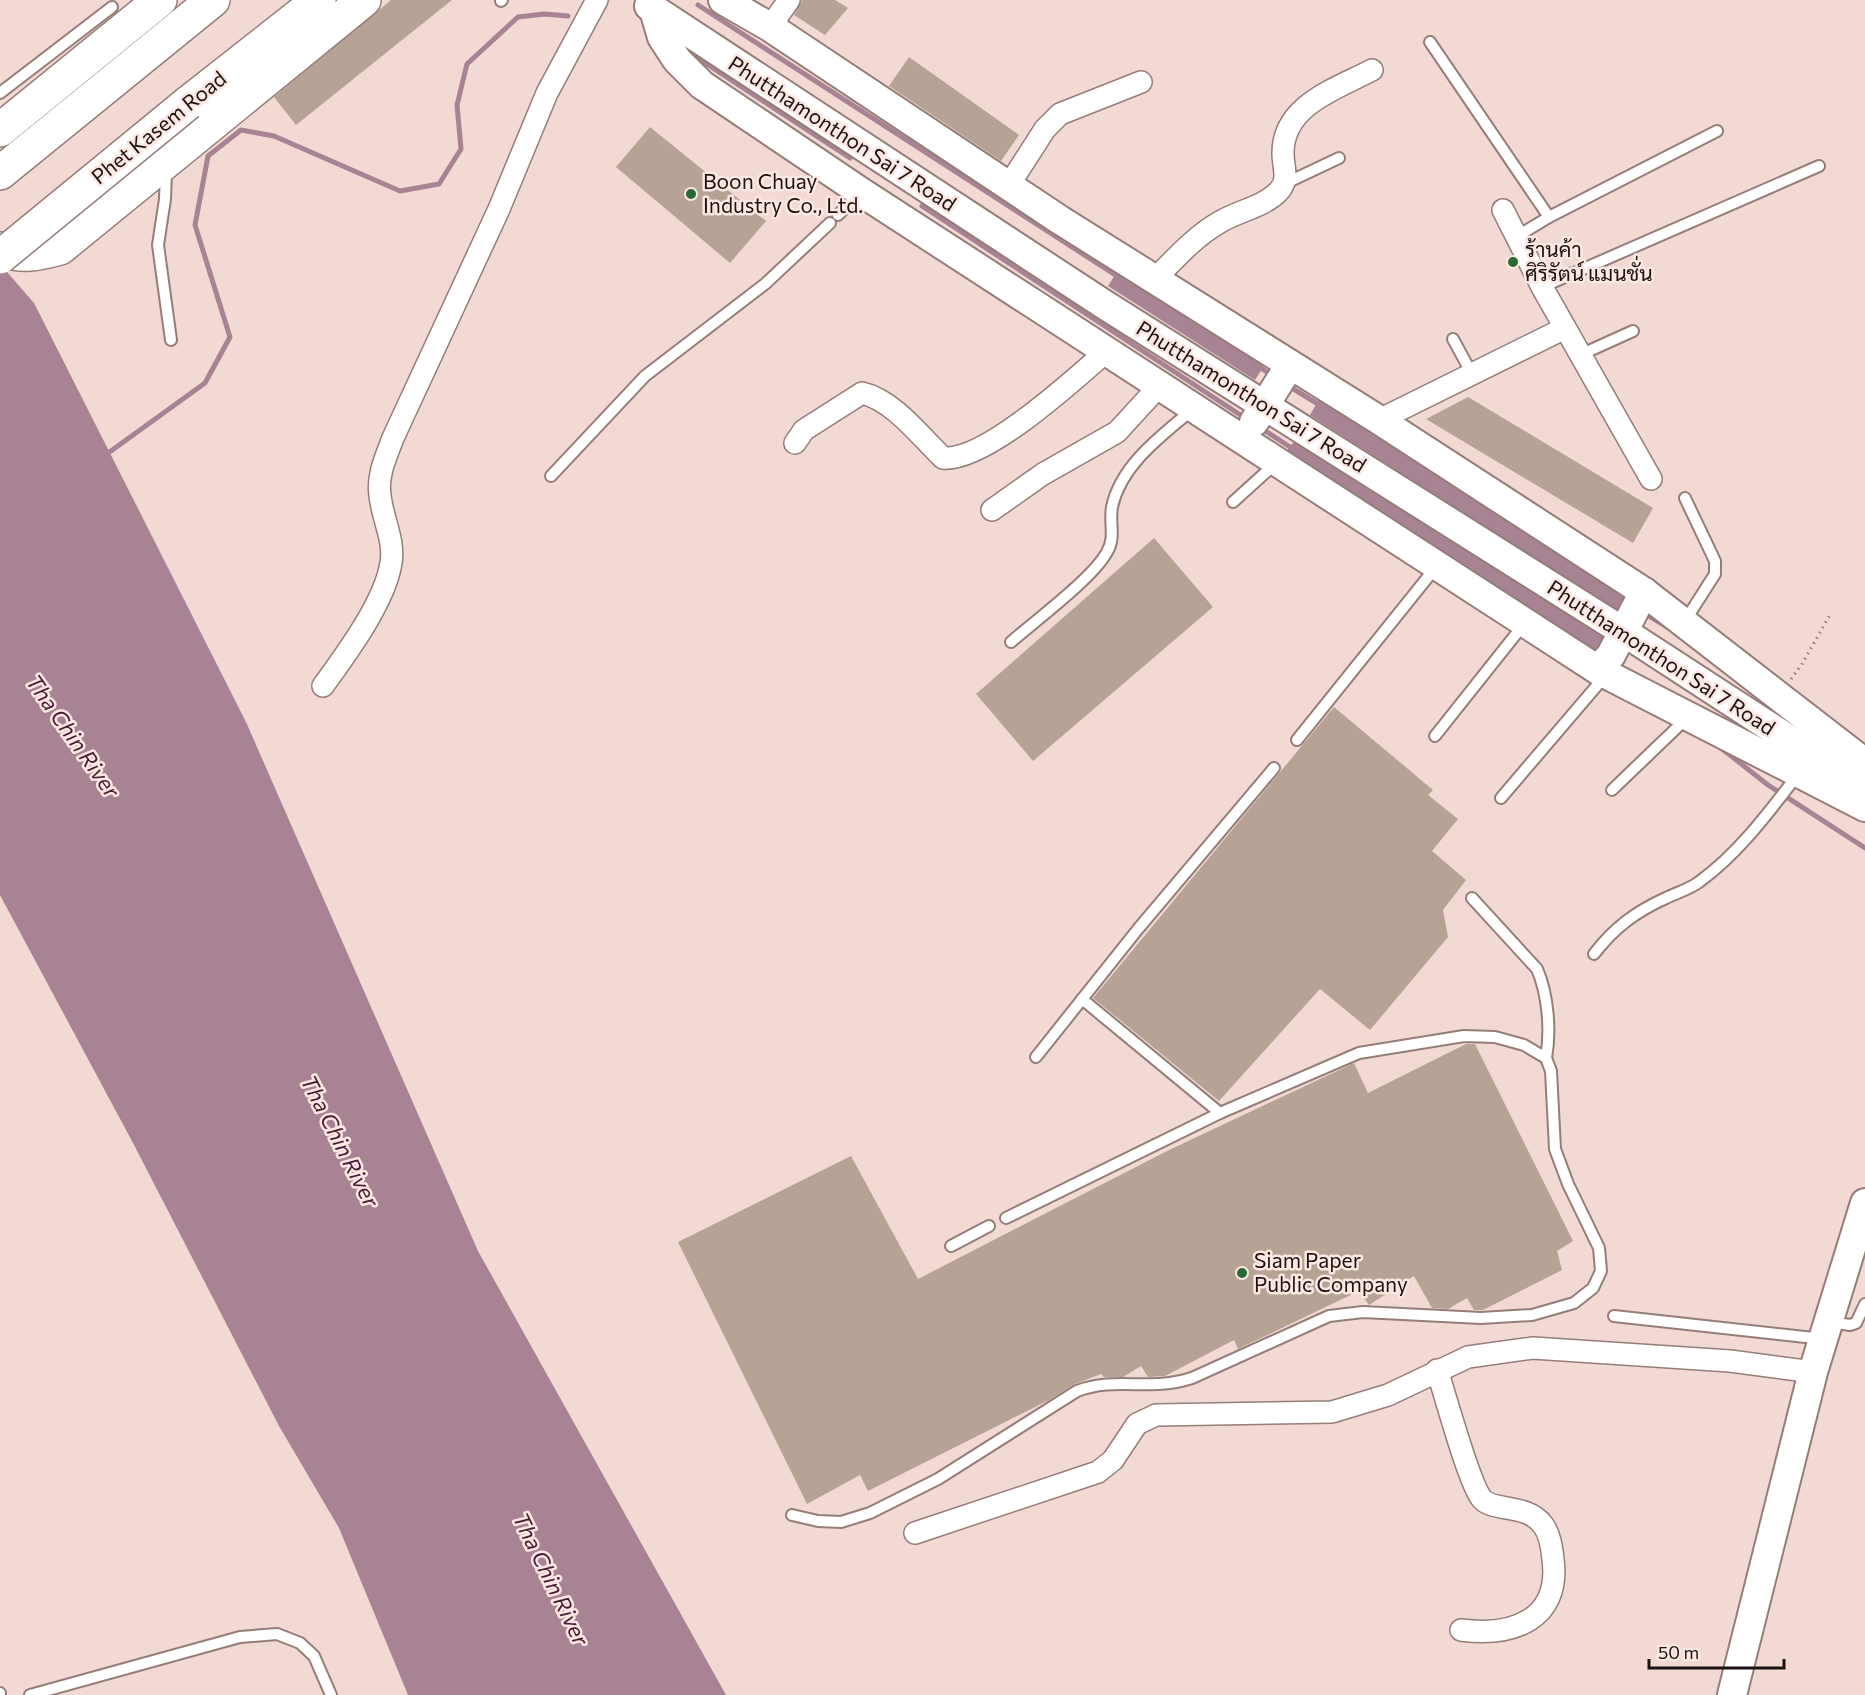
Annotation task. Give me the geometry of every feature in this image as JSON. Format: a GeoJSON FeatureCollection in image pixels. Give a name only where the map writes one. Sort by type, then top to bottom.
{"type":"FeatureCollection","features":[{"type":"Feature","properties":{"kind":"main road"},"geometry":{"type":"LineString","coordinates":[[0,130],[118,13],[160,0]]}},
{"type":"Feature","properties":{"kind":"main road"},"geometry":{"type":"LineString","coordinates":[[0,173],[213,0]]}},
{"type":"Feature","properties":{"kind":"main road"},"geometry":{"type":"LineString","coordinates":[[0,249],[12,254],[31,256],[60,248],[364,0]]}},
{"type":"Feature","properties":{"kind":"main road"},"geometry":{"type":"LineString","coordinates":[[723,0],[770,27],[1154,280],[1379,420],[1644,592],[1685,621],[1865,763]]}},
{"type":"Feature","properties":{"kind":"main road","name":"Phet Kasem Road"},"geometry":{"type":"LineString","coordinates":[[0,257],[188,103],[319,2]]}},
{"type":"Feature","properties":{"kind":"main road"},"geometry":{"type":"LineString","coordinates":[[648,4],[662,37],[677,60],[702,85],[869,197],[1161,384],[1602,672],[1865,807]]}},
{"type":"Feature","properties":{"kind":"main road","name":"Phutthamonthon Sai 7 Road"},"geometry":{"type":"LineString","coordinates":[[648,4],[898,172],[1264,407],[1624,632],[1865,789]]}},
{"type":"Feature","properties":{"kind":"main road"},"geometry":{"type":"LineString","coordinates":[[869,197],[898,172]]}},
{"type":"Feature","properties":{"kind":"main road"},"geometry":{"type":"LineString","coordinates":[[1244,439],[1290,365]]}},
{"type":"Feature","properties":{"kind":"main road"},"geometry":{"type":"LineString","coordinates":[[1602,672],[1644,592]]}},
{"type":"Feature","properties":{"kind":"main road"},"geometry":{"type":"LineString","coordinates":[[1732,1695],[1813,1372],[1865,1203]]}},
{"type":"Feature","properties":{"kind":"street"},"geometry":{"type":"LineString","coordinates":[[770,27],[789,0]]}},
{"type":"Feature","properties":{"kind":"street"},"geometry":{"type":"LineString","coordinates":[[323,686],[356,639],[384,585],[392,562],[390,536],[379,495],[381,471],[389,449],[499,209],[547,93],[593,8]]}},
{"type":"Feature","properties":{"kind":"street"},"geometry":{"type":"LineString","coordinates":[[1154,280],[1187,247],[1220,222],[1260,204],[1277,193],[1284,184],[1283,153],[1287,131],[1297,113],[1310,103],[1372,70]]}},
{"type":"Feature","properties":{"kind":"street"},"geometry":{"type":"LineString","coordinates":[[1009,185],[1045,129],[1060,114],[1141,82]]}},
{"type":"Feature","properties":{"kind":"street"},"geometry":{"type":"LineString","coordinates":[[1503,210],[1542,287],[1651,479]]}},
{"type":"Feature","properties":{"kind":"street"},"geometry":{"type":"LineString","coordinates":[[1379,420],[1565,328]]}},
{"type":"Feature","properties":{"kind":"street"},"geometry":{"type":"LineString","coordinates":[[795,443],[804,430],[862,393],[874,396],[885,404],[942,458],[961,457],[1004,434],[1108,350]]}},
{"type":"Feature","properties":{"kind":"street"},"geometry":{"type":"LineString","coordinates":[[992,510],[1043,474],[1117,432],[1161,384]]}},
{"type":"Feature","properties":{"kind":"street"},"geometry":{"type":"LineString","coordinates":[[915,1533],[1098,1472],[1113,1460],[1137,1424],[1156,1415],[1332,1412],[1388,1395],[1468,1357],[1500,1350],[1533,1348],[1730,1361],[1813,1372]]}},
{"type":"Feature","properties":{"kind":"street"},"geometry":{"type":"LineString","coordinates":[[1437,1370],[1469,1468],[1482,1499],[1491,1504],[1532,1514],[1544,1526],[1551,1543],[1555,1576],[1547,1606],[1529,1621],[1479,1632],[1461,1630]]}},
{"type":"Feature","properties":{"kind":"lane"},"geometry":{"type":"LineString","coordinates":[[0,93],[118,13]]}},
{"type":"Feature","properties":{"kind":"lane"},"geometry":{"type":"LineString","coordinates":[[1430,42],[1549,217]]}},
{"type":"Feature","properties":{"kind":"lane"},"geometry":{"type":"LineString","coordinates":[[1516,237],[1549,217],[1717,131]]}},
{"type":"Feature","properties":{"kind":"lane"},"geometry":{"type":"LineString","coordinates":[[1284,184],[1339,158]]}},
{"type":"Feature","properties":{"kind":"lane"},"geometry":{"type":"LineString","coordinates":[[166,162],[165,199],[158,244],[171,340]]}},
{"type":"Feature","properties":{"kind":"lane"},"geometry":{"type":"LineString","coordinates":[[1542,287],[1819,166]]}},
{"type":"Feature","properties":{"kind":"lane"},"geometry":{"type":"LineString","coordinates":[[551,476],[645,376],[765,284],[834,219],[869,197]]}},
{"type":"Feature","properties":{"kind":"lane"},"geometry":{"type":"LineString","coordinates":[[1580,355],[1633,331]]}},
{"type":"Feature","properties":{"kind":"lane"},"geometry":{"type":"LineString","coordinates":[[1453,339],[1472,374]]}},
{"type":"Feature","properties":{"kind":"lane"},"geometry":{"type":"LineString","coordinates":[[1011,642],[1096,568],[1112,543],[1112,509],[1119,487],[1153,444],[1195,408]]}},
{"type":"Feature","properties":{"kind":"lane"},"geometry":{"type":"LineString","coordinates":[[1233,502],[1278,461]]}},
{"type":"Feature","properties":{"kind":"lane"},"geometry":{"type":"LineString","coordinates":[[1685,498],[1714,561],[1714,574],[1685,621]]}},
{"type":"Feature","properties":{"kind":"lane"},"geometry":{"type":"LineString","coordinates":[[1297,740],[1438,565]]}},
{"type":"Feature","properties":{"kind":"lane"},"geometry":{"type":"LineString","coordinates":[[1436,736],[1526,622]]}},
{"type":"Feature","properties":{"kind":"lane"},"geometry":{"type":"LineString","coordinates":[[1501,798],[1602,672]]}},
{"type":"Feature","properties":{"kind":"lane"},"geometry":{"type":"LineString","coordinates":[[1612,790],[1689,717]]}},
{"type":"Feature","properties":{"kind":"lane"},"geometry":{"type":"LineString","coordinates":[[1036,1057],[1274,768]]}},
{"type":"Feature","properties":{"kind":"lane"},"geometry":{"type":"LineString","coordinates":[[1594,954],[1612,931],[1637,912],[1697,884],[1724,862],[1758,825],[1799,773]]}},
{"type":"Feature","properties":{"kind":"lane"},"geometry":{"type":"LineString","coordinates":[[1472,898],[1537,969],[1541,978],[1546,1010],[1548,1043],[1546,1058]]}},
{"type":"Feature","properties":{"kind":"lane"},"geometry":{"type":"LineString","coordinates":[[1082,999],[1220,1113]]}},
{"type":"Feature","properties":{"kind":"lane"},"geometry":{"type":"LineString","coordinates":[[792,1515],[818,1521],[841,1522],[870,1513],[938,1479],[1077,1391],[1095,1384],[1172,1385],[1329,1316],[1363,1312],[1481,1318],[1532,1314],[1575,1303],[1593,1288],[1601,1271],[1599,1248],[1568,1184],[1555,1149],[1551,1071],[1546,1058],[1539,1052],[1494,1037],[1464,1035],[1359,1053],[1220,1113],[1006,1218]]}},
{"type":"Feature","properties":{"kind":"lane"},"geometry":{"type":"LineString","coordinates":[[951,1245],[989,1226]]}},
{"type":"Feature","properties":{"kind":"lane"},"geometry":{"type":"LineString","coordinates":[[1614,1316],[1826,1330],[1856,1323],[1865,1304]]}},
{"type":"Feature","properties":{"kind":"lane"},"geometry":{"type":"LineString","coordinates":[[30,1695],[240,1637],[277,1634],[300,1643],[314,1656],[331,1695]]}},
{"type":"Feature","properties":{"kind":"path"},"geometry":{"type":"LineString","coordinates":[[1779,695],[1802,664],[1831,613]]}},
{"type":"Feature","properties":{"kind":"water","name":"Tha Chin River"},"geometry":{"type":"Polygon","coordinates":[[[0,264],[34,303],[246,722],[478,1251],[726,1695],[408,1695],[339,1528],[279,1426],[133,1143],[0,895],[0,264]]]}},
{"type":"Feature","properties":{"kind":"water"},"geometry":{"type":"Polygon","coordinates":[[[1120,267],[1267,361],[1255,380],[1108,286],[1120,267]]]}},
{"type":"Feature","properties":{"kind":"water"},"geometry":{"type":"Polygon","coordinates":[[[1321,396],[1630,597],[1623,612],[1616,610],[1310,415],[1321,396]]]}},
{"type":"Feature","properties":{"kind":"water"},"geometry":{"type":"Polygon","coordinates":[[[1298,437],[1609,637],[1601,655],[1287,457],[1288,449],[1298,437]]]}},
{"type":"Feature","properties":{"kind":"building"},"geometry":{"type":"Polygon","coordinates":[[[391,0],[452,0],[296,125],[274,97],[391,0]]]}},
{"type":"Feature","properties":{"kind":"building"},"geometry":{"type":"Polygon","coordinates":[[[802,0],[835,0],[848,8],[825,35],[794,15],[802,0]]]}},
{"type":"Feature","properties":{"kind":"building"},"geometry":{"type":"Polygon","coordinates":[[[909,57],[1019,135],[1001,161],[889,86],[909,57]]]}},
{"type":"Feature","properties":{"kind":"building","name":"Boon Chuay Industry Co., Ltd."},"geometry":{"type":"Polygon","coordinates":[[[650,127],[766,221],[730,263],[616,167],[650,127]]]}},
{"type":"Feature","properties":{"kind":"building"},"geometry":{"type":"Polygon","coordinates":[[[1468,397],[1653,508],[1633,543],[1426,419],[1468,397]]]}},
{"type":"Feature","properties":{"kind":"building"},"geometry":{"type":"Polygon","coordinates":[[[1154,538],[1213,607],[1033,761],[976,694],[1154,538]]]}},
{"type":"Feature","properties":{"kind":"building"},"geometry":{"type":"Polygon","coordinates":[[[1334,707],[1433,790],[1428,795],[1458,819],[1432,851],[1466,880],[1443,910],[1448,937],[1370,1030],[1320,989],[1219,1101],[1093,998],[1334,707]]]}},
{"type":"Feature","properties":{"kind":"building","name":"Siam Paper Public Company"},"geometry":{"type":"Polygon","coordinates":[[[1466,1044],[1475,1044],[1573,1241],[1557,1251],[1562,1270],[1483,1310],[1474,1310],[1467,1298],[1448,1309],[1432,1308],[1414,1276],[1369,1305],[1359,1291],[1238,1349],[1234,1340],[1165,1376],[1148,1377],[1141,1366],[1123,1377],[1104,1377],[1101,1374],[1075,1384],[1049,1400],[868,1491],[860,1475],[807,1504],[678,1242],[851,1156],[918,1279],[1167,1151],[1354,1063],[1368,1093],[1466,1044]]]}},
{"type":"Feature","properties":{"kind":"waterway"},"geometry":{"type":"LineString","coordinates":[[698,5],[1120,278]]}},
{"type":"Feature","properties":{"kind":"waterway"},"geometry":{"type":"LineString","coordinates":[[104,456],[205,383],[230,337],[195,225],[208,156],[241,130],[274,136],[400,191],[439,184],[461,149],[457,105],[467,64],[518,17],[544,14],[568,16]]}},
{"type":"Feature","properties":{"kind":"waterway"},"geometry":{"type":"LineString","coordinates":[[696,57],[850,158]]}},
{"type":"Feature","properties":{"kind":"waterway"},"geometry":{"type":"LineString","coordinates":[[922,206],[1245,418]]}},
{"type":"Feature","properties":{"kind":"waterway"},"geometry":{"type":"LineString","coordinates":[[1257,365],[1274,377]]}},
{"type":"Feature","properties":{"kind":"waterway"},"geometry":{"type":"LineString","coordinates":[[1287,385],[1323,407]]}},
{"type":"Feature","properties":{"kind":"waterway"},"geometry":{"type":"LineString","coordinates":[[1261,428],[1293,449]]}},
{"type":"Feature","properties":{"kind":"waterway"},"geometry":{"type":"LineString","coordinates":[[1644,613],[1669,628]]}},
{"type":"Feature","properties":{"kind":"waterway"},"geometry":{"type":"LineString","coordinates":[[1721,748],[1768,785],[1865,848]]}},
{"type":"Feature","properties":{"kind":"place","name":"Boon Chuay Industry Co., Ltd."},"geometry":{"type":"Point","coordinates":[691,194]}},
{"type":"Feature","properties":{"kind":"place","name":"ร้านค้า ศิริรัตน์ แมนชั่น"},"geometry":{"type":"Point","coordinates":[1513,262]}},
{"type":"Feature","properties":{"kind":"place","name":"Siam Paper Public Company"},"geometry":{"type":"Point","coordinates":[1242,1273]}}]}
